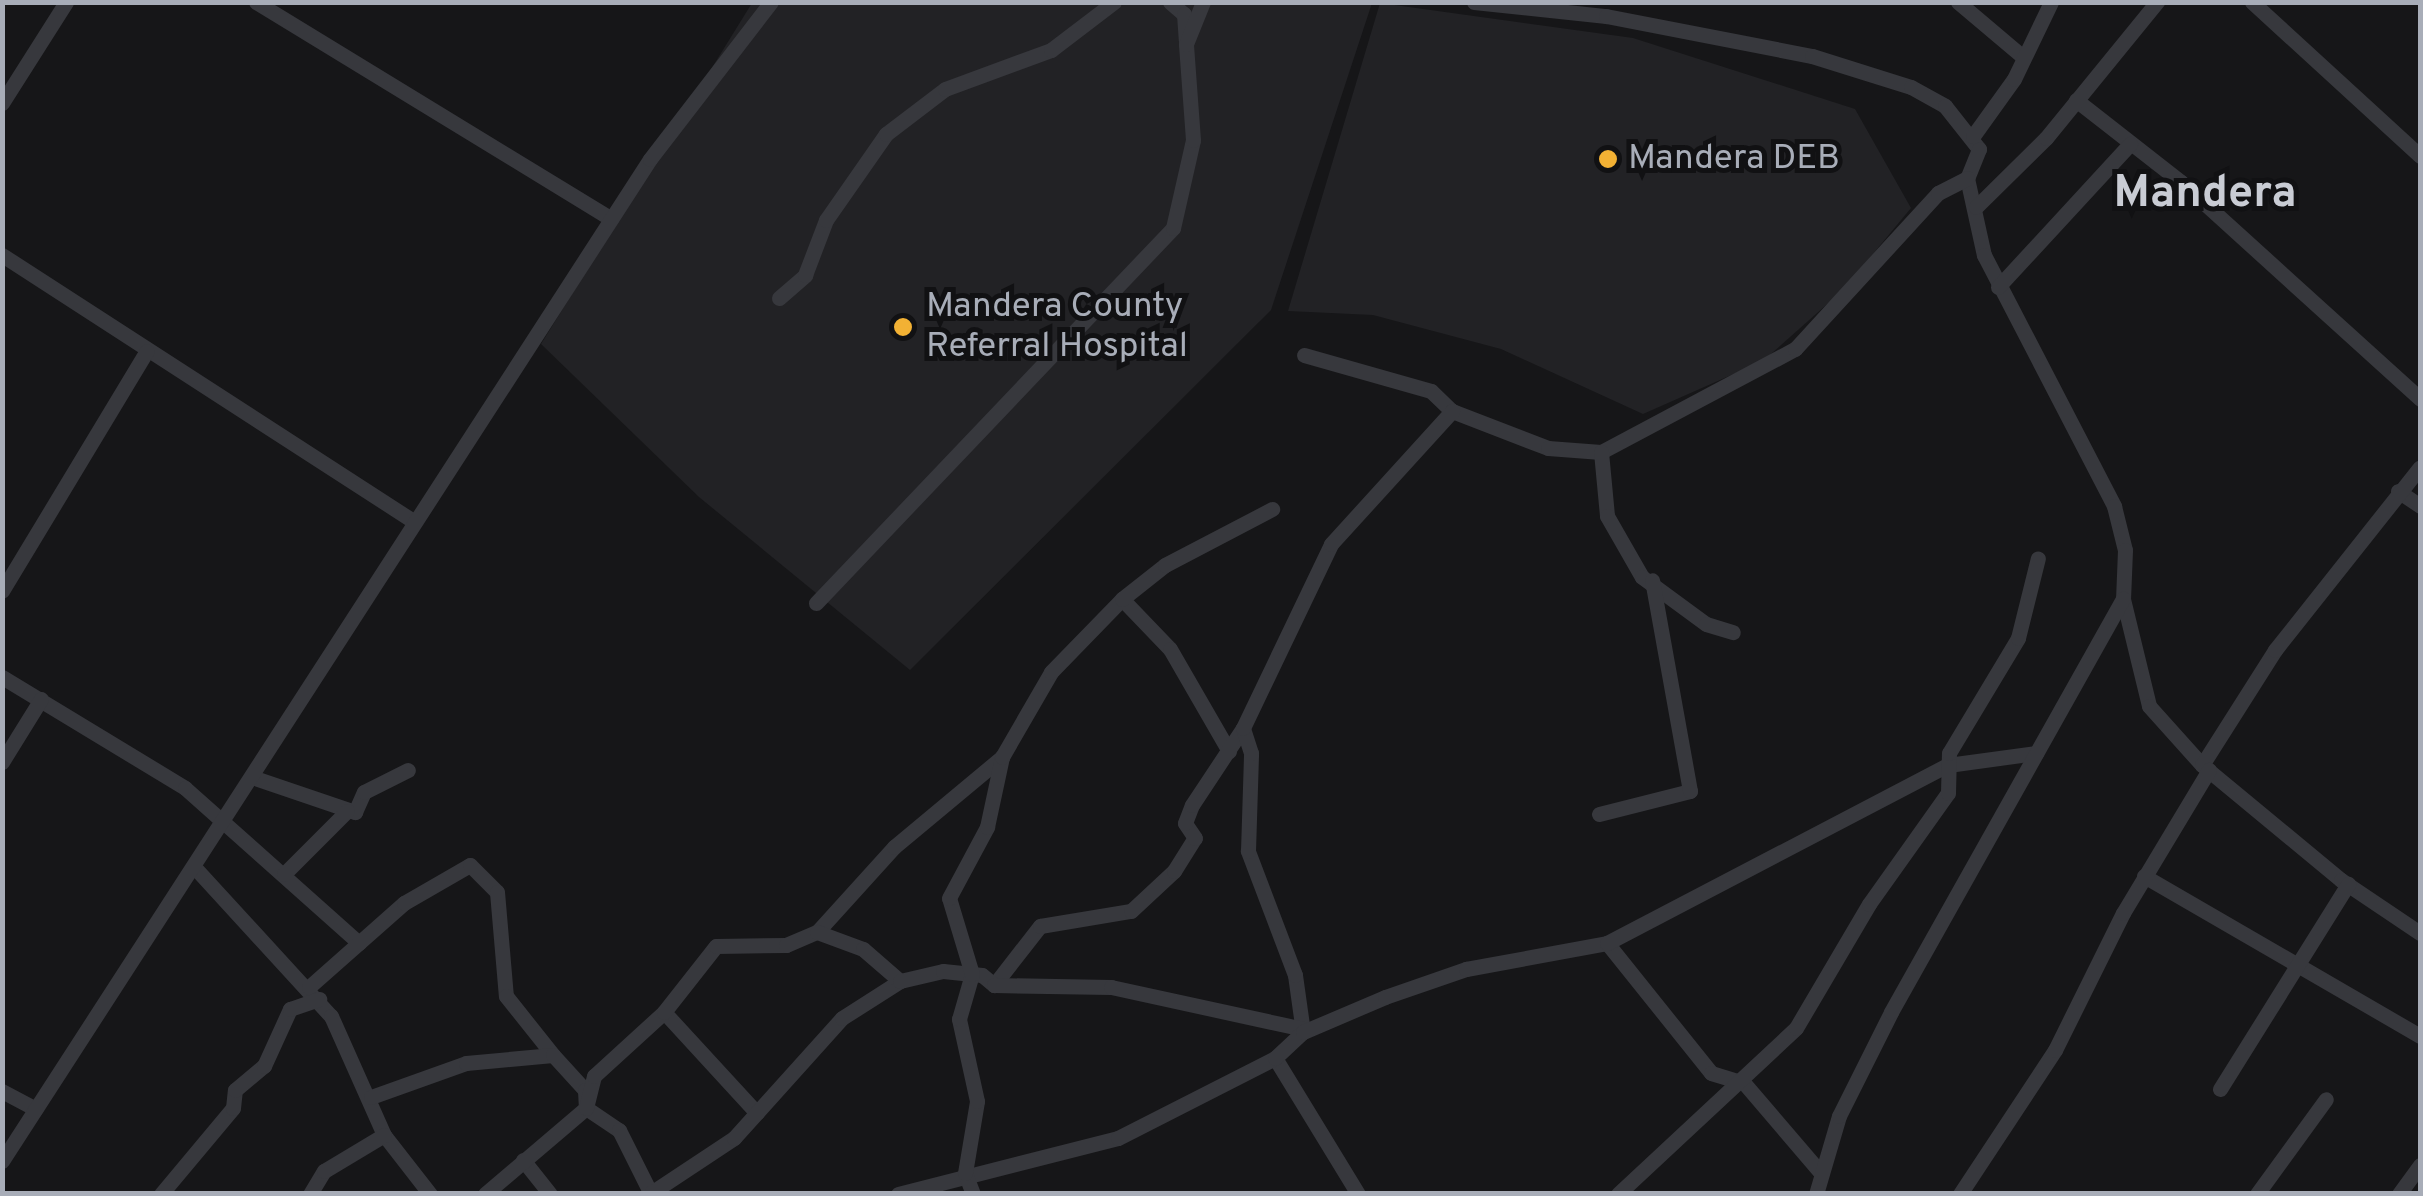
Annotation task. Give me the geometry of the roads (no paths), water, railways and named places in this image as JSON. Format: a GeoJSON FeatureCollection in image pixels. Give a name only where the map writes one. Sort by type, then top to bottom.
{"type":"FeatureCollection","features":[{"type":"Feature","properties":{"kind":"street"},"geometry":{"type":"LineString","coordinates":[[2,102],[66,2]]}},
{"type":"Feature","properties":{"kind":"street"},"geometry":{"type":"LineString","coordinates":[[256,2],[611,220]]}},
{"type":"Feature","properties":{"kind":"street"},"geometry":{"type":"LineString","coordinates":[[2,1160],[197,870],[225,818],[413,521],[611,220],[771,2]]}},
{"type":"Feature","properties":{"kind":"street"},"geometry":{"type":"LineString","coordinates":[[779,298],[805,276],[826,220],[886,134],[945,89],[1050,50],[1114,2]]}},
{"type":"Feature","properties":{"kind":"street"},"geometry":{"type":"LineString","coordinates":[[816,603],[1104,304],[1179,219],[1192,140],[1184,14],[1170,2]]}},
{"type":"Feature","properties":{"kind":"street"},"geometry":{"type":"LineString","coordinates":[[1186,44],[1203,2]]}},
{"type":"Feature","properties":{"kind":"street"},"geometry":{"type":"LineString","coordinates":[[1304,355],[1431,391],[1452,410],[1548,448],[1602,452],[1795,349],[1938,193],[1968,178],[1977,166],[1972,136],[1945,106],[1864,69],[1609,9],[1474,2]]}},
{"type":"Feature","properties":{"kind":"street"},"geometry":{"type":"LineString","coordinates":[[1958,2],[2024,57]]}},
{"type":"Feature","properties":{"kind":"street"},"geometry":{"type":"LineString","coordinates":[[1972,136],[2024,57],[2051,2]]}},
{"type":"Feature","properties":{"kind":"street"},"geometry":{"type":"LineString","coordinates":[[1976,207],[2076,100],[2158,2]]}},
{"type":"Feature","properties":{"kind":"street"},"geometry":{"type":"LineString","coordinates":[[2252,2],[2420,156]]}},
{"type":"Feature","properties":{"kind":"street"},"geometry":{"type":"LineString","coordinates":[[2076,100],[2420,399]]}},
{"type":"Feature","properties":{"kind":"street"},"geometry":{"type":"LineString","coordinates":[[1998,287],[2130,144]]}},
{"type":"Feature","properties":{"kind":"street"},"geometry":{"type":"LineString","coordinates":[[1968,178],[1998,287],[2114,506],[2125,550],[2123,599],[2149,706],[2205,768],[2348,884],[2420,932]]}},
{"type":"Feature","properties":{"kind":"street"},"geometry":{"type":"LineString","coordinates":[[2,255],[413,521]]}},
{"type":"Feature","properties":{"kind":"street"},"geometry":{"type":"LineString","coordinates":[[1104,304],[1118,317]]}},
{"type":"Feature","properties":{"kind":"street"},"geometry":{"type":"LineString","coordinates":[[2,591],[147,351]]}},
{"type":"Feature","properties":{"kind":"street"},"geometry":{"type":"LineString","coordinates":[[994,985],[1040,926],[1131,911],[1174,871],[1195,838],[1185,823],[1192,805],[1242,728],[1331,544],[1452,410]]}},
{"type":"Feature","properties":{"kind":"street"},"geometry":{"type":"LineString","coordinates":[[1602,452],[1607,516],[1642,577],[1652,580],[1706,624],[1733,632]]}},
{"type":"Feature","properties":{"kind":"street"},"geometry":{"type":"LineString","coordinates":[[1960,1194],[2060,1041],[2144,876],[2275,650],[2420,467]]}},
{"type":"Feature","properties":{"kind":"street"},"geometry":{"type":"LineString","coordinates":[[2398,492],[2420,506]]}},
{"type":"Feature","properties":{"kind":"street"},"geometry":{"type":"LineString","coordinates":[[973,1194],[965,1172],[977,1101],[960,1020],[972,974],[949,898],[987,827],[1002,757],[1052,672],[1122,599],[1165,564],[1272,509]]}},
{"type":"Feature","properties":{"kind":"street"},"geometry":{"type":"LineString","coordinates":[[1618,1194],[1744,1083],[1796,1028],[1869,904],[1948,793],[1948,766],[1966,721],[2018,638],[2038,558]]}},
{"type":"Feature","properties":{"kind":"street"},"geometry":{"type":"LineString","coordinates":[[1599,814],[1690,792],[1652,580]]}},
{"type":"Feature","properties":{"kind":"street"},"geometry":{"type":"LineString","coordinates":[[1122,599],[1170,649],[1228,751]]}},
{"type":"Feature","properties":{"kind":"street"},"geometry":{"type":"LineString","coordinates":[[1816,1194],[1820,1172],[1891,1012],[2123,599]]}},
{"type":"Feature","properties":{"kind":"street"},"geometry":{"type":"LineString","coordinates":[[2,677],[225,818],[359,943]]}},
{"type":"Feature","properties":{"kind":"street"},"geometry":{"type":"LineString","coordinates":[[2,762],[41,699]]}},
{"type":"Feature","properties":{"kind":"street"},"geometry":{"type":"LineString","coordinates":[[1242,728],[1250,753],[1248,851],[1295,975],[1303,1030]]}},
{"type":"Feature","properties":{"kind":"street"},"geometry":{"type":"LineString","coordinates":[[898,1194],[965,1172],[1062,1157],[1118,1138],[1275,1058],[1303,1030],[1466,969],[1607,942],[1948,766],[2036,753]]}},
{"type":"Feature","properties":{"kind":"street"},"geometry":{"type":"LineString","coordinates":[[485,1194],[586,1108],[594,1076],[664,1012],[716,946],[786,945],[817,932],[894,847],[1002,757]]}},
{"type":"Feature","properties":{"kind":"street"},"geometry":{"type":"LineString","coordinates":[[284,874],[347,811],[408,770]]}},
{"type":"Feature","properties":{"kind":"street"},"geometry":{"type":"LineString","coordinates":[[252,777],[347,811]]}},
{"type":"Feature","properties":{"kind":"street"},"geometry":{"type":"LineString","coordinates":[[161,1194],[232,1108],[235,1090],[264,1066],[290,1010],[314,993],[359,943],[419,892],[470,864],[497,892],[506,996],[585,1090],[586,1108]]}},
{"type":"Feature","properties":{"kind":"street"},"geometry":{"type":"LineString","coordinates":[[197,870],[314,993],[371,1097],[384,1134],[430,1194]]}},
{"type":"Feature","properties":{"kind":"street"},"geometry":{"type":"LineString","coordinates":[[2144,876],[2420,1036]]}},
{"type":"Feature","properties":{"kind":"street"},"geometry":{"type":"LineString","coordinates":[[2220,1089],[2348,884]]}},
{"type":"Feature","properties":{"kind":"street"},"geometry":{"type":"LineString","coordinates":[[817,932],[864,948],[900,981]]}},
{"type":"Feature","properties":{"kind":"street"},"geometry":{"type":"LineString","coordinates":[[1607,942],[1711,1073],[1744,1083],[1820,1172]]}},
{"type":"Feature","properties":{"kind":"street"},"geometry":{"type":"LineString","coordinates":[[586,1108],[619,1130],[651,1193],[710,1147],[734,1138],[842,1018],[900,981],[972,974],[994,985],[1138,990],[1303,1030]]}},
{"type":"Feature","properties":{"kind":"street"},"geometry":{"type":"LineString","coordinates":[[664,1012],[757,1113]]}},
{"type":"Feature","properties":{"kind":"street"},"geometry":{"type":"LineString","coordinates":[[371,1097],[466,1063],[553,1055]]}},
{"type":"Feature","properties":{"kind":"street"},"geometry":{"type":"LineString","coordinates":[[1275,1058],[1358,1194]]}},
{"type":"Feature","properties":{"kind":"street"},"geometry":{"type":"LineString","coordinates":[[2,1091],[36,1109]]}},
{"type":"Feature","properties":{"kind":"street"},"geometry":{"type":"LineString","coordinates":[[2258,1194],[2326,1099]]}},
{"type":"Feature","properties":{"kind":"street"},"geometry":{"type":"LineString","coordinates":[[310,1194],[324,1171],[384,1134]]}},
{"type":"Feature","properties":{"kind":"street"},"geometry":{"type":"LineString","coordinates":[[523,1160],[550,1194]]}},
{"type":"Feature","properties":{"kind":"street"},"geometry":{"type":"LineString","coordinates":[[2399,1194],[2420,1165]]}},
{"type":"Feature","properties":{"kind":"place","name":"Mandera DEB"},"geometry":{"type":"Point","coordinates":[1608,159]}},
{"type":"Feature","properties":{"kind":"place","name":"Mandera County Referral Hospital"},"geometry":{"type":"Point","coordinates":[903,327]}},
{"type":"Feature","properties":{"kind":"district","name":"Mandera"},"geometry":{"type":"Point","coordinates":[2205,195]}}]}
